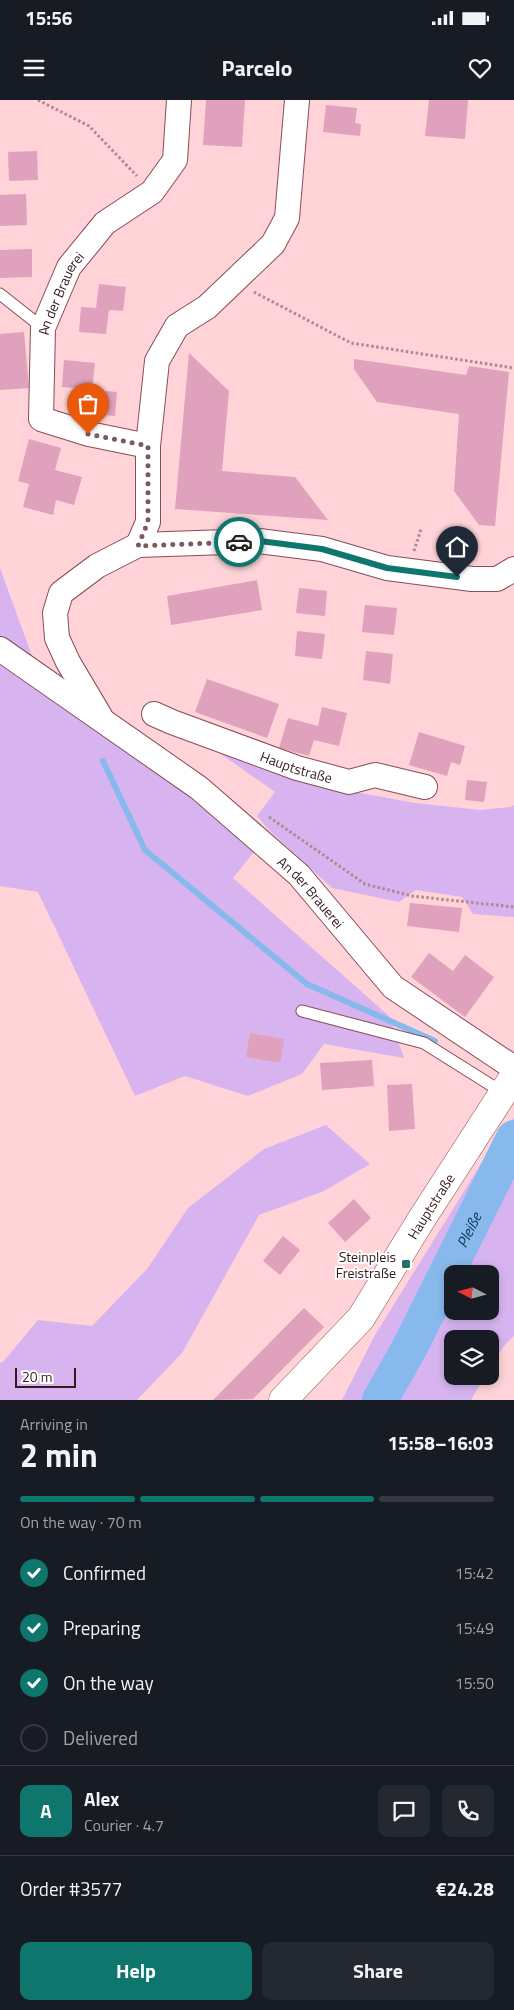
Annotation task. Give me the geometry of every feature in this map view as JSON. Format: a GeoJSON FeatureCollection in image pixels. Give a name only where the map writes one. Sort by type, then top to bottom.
{"type":"FeatureCollection","features":[{"type":"Feature","properties":{"kind":"main road","name":"Hauptstraße"},"geometry":{"type":"LineString","coordinates":[[284,1400],[361,1318],[508,1084]]}},
{"type":"Feature","properties":{"kind":"street","name":"An der Brauerei"},"geometry":{"type":"LineString","coordinates":[[148,446],[88,434],[40,419],[43,328],[69,267],[105,223],[152,192],[175,160],[179,100]]}},
{"type":"Feature","properties":{"kind":"street"},"geometry":{"type":"LineString","coordinates":[[138,546],[148,522],[148,446],[157,361],[177,326],[207,307],[273,244],[287,218],[296,100]]}},
{"type":"Feature","properties":{"kind":"street","name":"An der Brauerei"},"geometry":{"type":"LineString","coordinates":[[103,722],[68,662],[57,638],[55,613],[61,593],[97,566],[138,546],[260,541],[322,549],[387,568],[472,579],[497,579],[514,569]]}},
{"type":"Feature","properties":{"kind":"street","name":"An der Brauerei"},"geometry":{"type":"LineString","coordinates":[[0,650],[199,788],[299,874],[393,987],[514,1068]]}},
{"type":"Feature","properties":{"kind":"street","name":"Hauptstraße"},"geometry":{"type":"LineString","coordinates":[[146,751],[163,718],[297,768],[349,782],[375,775],[425,787]]}},
{"type":"Feature","properties":{"kind":"lane"},"geometry":{"type":"LineString","coordinates":[[0,294],[43,328]]}},
{"type":"Feature","properties":{"kind":"lane"},"geometry":{"type":"LineString","coordinates":[[302,1011],[424,1043],[508,1084]]}},
{"type":"Feature","properties":{"kind":"path"},"geometry":{"type":"LineString","coordinates":[[38,100],[89,126],[152,192]]}},
{"type":"Feature","properties":{"kind":"path"},"geometry":{"type":"LineString","coordinates":[[234,282],[350,343],[514,368]]}},
{"type":"Feature","properties":{"kind":"path"},"geometry":{"type":"LineString","coordinates":[[262,812],[365,884],[412,896],[514,907]]}},
{"type":"Feature","properties":{"kind":"shaded area"},"geometry":{"type":"Polygon","coordinates":[[[0,568],[32,656],[0,636],[0,568]]]}},
{"type":"Feature","properties":{"kind":"shaded area"},"geometry":{"type":"Polygon","coordinates":[[[0,664],[55,697],[257,848],[233,878],[389,1016],[404,1058],[324,1044],[302,1074],[248,1096],[185,1076],[135,1096],[38,892],[0,886],[0,664]]]}},
{"type":"Feature","properties":{"kind":"shaded area"},"geometry":{"type":"Polygon","coordinates":[[[211,747],[301,782],[415,803],[481,810],[514,805],[514,917],[473,914],[462,897],[416,890],[399,902],[332,888],[271,832],[257,816],[275,792],[211,747]]]}},
{"type":"Feature","properties":{"kind":"shaded area"},"geometry":{"type":"Polygon","coordinates":[[[514,1117],[514,1336],[499,1354],[499,1330],[444,1330],[444,1385],[480,1385],[471,1400],[342,1400],[375,1335],[482,1162],[514,1117]]]}},
{"type":"Feature","properties":{"kind":"shaded area"},"geometry":{"type":"Polygon","coordinates":[[[326,1125],[370,1164],[324,1191],[259,1215],[182,1353],[137,1400],[0,1400],[0,1363],[3,1362],[38,1320],[92,1326],[147,1269],[188,1208],[264,1149],[326,1125]]]}},
{"type":"Feature","properties":{"kind":"building"},"geometry":{"type":"Polygon","coordinates":[[[206,100],[245,100],[242,147],[203,145],[206,100]]]}},
{"type":"Feature","properties":{"kind":"building"},"geometry":{"type":"Polygon","coordinates":[[[429,100],[468,100],[465,139],[425,136],[429,100]]]}},
{"type":"Feature","properties":{"kind":"building"},"geometry":{"type":"Polygon","coordinates":[[[326,105],[357,108],[355,123],[361,124],[360,136],[323,132],[326,105]]]}},
{"type":"Feature","properties":{"kind":"building"},"geometry":{"type":"Polygon","coordinates":[[[37,151],[38,180],[9,181],[8,152],[37,151]]]}},
{"type":"Feature","properties":{"kind":"building"},"geometry":{"type":"Polygon","coordinates":[[[26,194],[27,225],[0,226],[0,195],[26,194]]]}},
{"type":"Feature","properties":{"kind":"building"},"geometry":{"type":"Polygon","coordinates":[[[32,249],[32,277],[0,278],[0,250],[32,249]]]}},
{"type":"Feature","properties":{"kind":"building"},"geometry":{"type":"Polygon","coordinates":[[[99,284],[126,287],[123,311],[109,310],[106,334],[79,332],[81,307],[96,308],[99,284]]]}},
{"type":"Feature","properties":{"kind":"building"},"geometry":{"type":"Polygon","coordinates":[[[24,332],[29,388],[0,390],[0,334],[24,332]]]}},
{"type":"Feature","properties":{"kind":"building"},"geometry":{"type":"Polygon","coordinates":[[[189,353],[229,391],[222,471],[295,477],[328,520],[175,509],[189,353]]]}},
{"type":"Feature","properties":{"kind":"building"},"geometry":{"type":"Polygon","coordinates":[[[354,359],[466,375],[469,366],[509,372],[495,526],[479,525],[454,491],[459,414],[377,402],[354,369],[354,359]]]}},
{"type":"Feature","properties":{"kind":"building"},"geometry":{"type":"Polygon","coordinates":[[[64,360],[95,363],[92,390],[117,392],[115,416],[84,413],[86,389],[62,387],[64,360]]]}},
{"type":"Feature","properties":{"kind":"building"},"geometry":{"type":"Polygon","coordinates":[[[29,439],[61,448],[55,470],[82,477],[74,505],[56,500],[53,515],[23,507],[29,484],[18,481],[29,439]]]}},
{"type":"Feature","properties":{"kind":"building"},"geometry":{"type":"Polygon","coordinates":[[[257,580],[262,610],[171,625],[167,596],[257,580]]]}},
{"type":"Feature","properties":{"kind":"building"},"geometry":{"type":"Polygon","coordinates":[[[299,588],[327,591],[325,616],[296,613],[299,588]]]}},
{"type":"Feature","properties":{"kind":"building"},"geometry":{"type":"Polygon","coordinates":[[[365,605],[397,608],[394,635],[362,632],[365,605]]]}},
{"type":"Feature","properties":{"kind":"building"},"geometry":{"type":"Polygon","coordinates":[[[297,631],[325,634],[322,659],[295,656],[297,631]]]}},
{"type":"Feature","properties":{"kind":"building"},"geometry":{"type":"Polygon","coordinates":[[[366,651],[393,654],[390,684],[363,680],[366,651]]]}},
{"type":"Feature","properties":{"kind":"building"},"geometry":{"type":"Polygon","coordinates":[[[207,679],[279,704],[267,738],[195,712],[207,679]]]}},
{"type":"Feature","properties":{"kind":"building"},"geometry":{"type":"Polygon","coordinates":[[[322,707],[347,713],[339,746],[314,740],[309,756],[279,748],[288,718],[318,726],[322,707]]]}},
{"type":"Feature","properties":{"kind":"building"},"geometry":{"type":"Polygon","coordinates":[[[419,732],[465,746],[460,765],[451,762],[447,776],[409,765],[419,732]]]}},
{"type":"Feature","properties":{"kind":"building"},"geometry":{"type":"Polygon","coordinates":[[[467,780],[487,782],[484,802],[465,800],[467,780]]]}},
{"type":"Feature","properties":{"kind":"building"},"geometry":{"type":"Polygon","coordinates":[[[410,903],[462,908],[459,932],[407,926],[410,903]]]}},
{"type":"Feature","properties":{"kind":"building"},"geometry":{"type":"Polygon","coordinates":[[[429,953],[453,971],[465,955],[494,977],[465,1017],[411,977],[429,953]]]}},
{"type":"Feature","properties":{"kind":"building"},"geometry":{"type":"Polygon","coordinates":[[[250,1033],[284,1039],[280,1063],[246,1057],[250,1033]]]}},
{"type":"Feature","properties":{"kind":"building"},"geometry":{"type":"Polygon","coordinates":[[[372,1060],[374,1086],[322,1090],[320,1063],[372,1060]]]}},
{"type":"Feature","properties":{"kind":"building"},"geometry":{"type":"Polygon","coordinates":[[[412,1084],[415,1129],[389,1131],[387,1085],[412,1084]]]}},
{"type":"Feature","properties":{"kind":"building"},"geometry":{"type":"Polygon","coordinates":[[[354,1199],[371,1218],[345,1242],[328,1223],[354,1199]]]}},
{"type":"Feature","properties":{"kind":"building"},"geometry":{"type":"Polygon","coordinates":[[[283,1236],[300,1250],[280,1275],[263,1261],[283,1236]]]}},
{"type":"Feature","properties":{"kind":"building"},"geometry":{"type":"Polygon","coordinates":[[[304,1308],[324,1327],[253,1399],[213,1400],[304,1308]]]}},
{"type":"Feature","properties":{"kind":"waterway"},"geometry":{"type":"LineString","coordinates":[[103,761],[145,850],[307,984],[435,1041]]}},
{"type":"Feature","properties":{"kind":"waterway","name":"Pleiße"},"geometry":{"type":"LineString","coordinates":[[380,1400],[411,1345],[514,1138]]}},
{"type":"Feature","properties":{"kind":"way so far"},"geometry":{"type":"LineString","coordinates":[[88,434],[148,446],[148,522],[138,546],[239,542]]}},
{"type":"Feature","properties":{"kind":"place","name":"Steinpleis Freistraße"},"geometry":{"type":"Point","coordinates":[406,1264]}},
{"type":"Feature","properties":{"kind":"route"},"geometry":{"type":"LineString","coordinates":[[239,542],[260,541],[322,549],[387,568],[457,577]]}}]}
